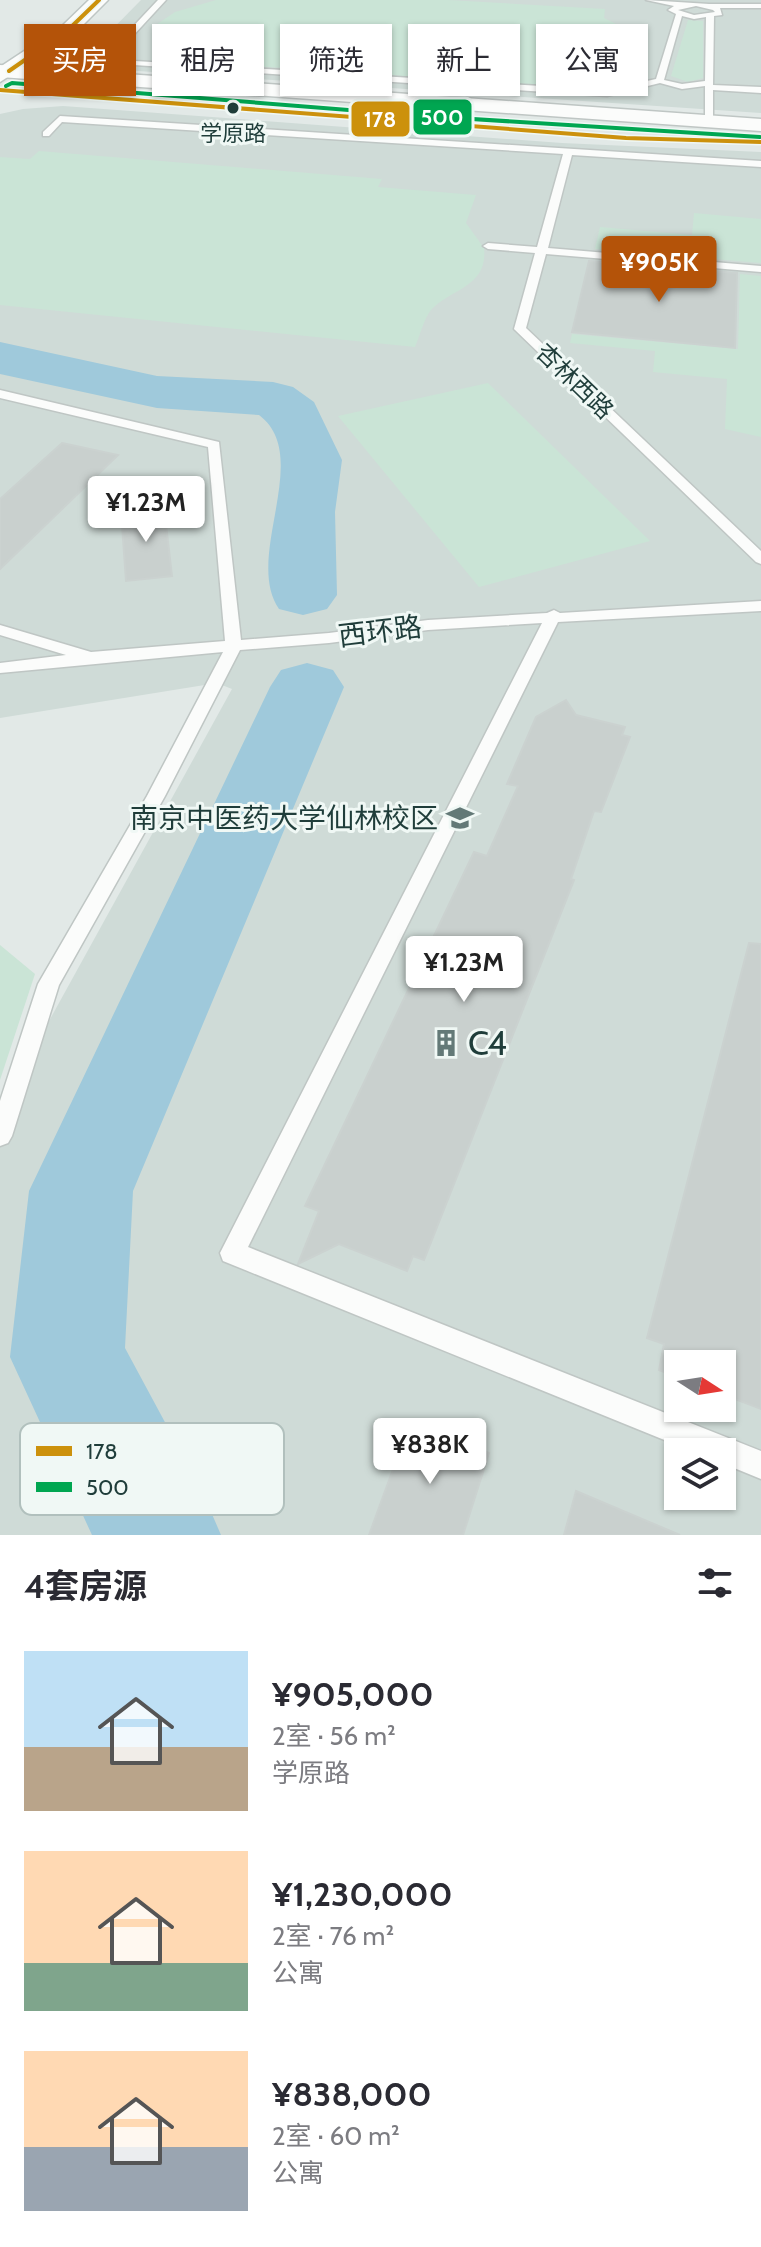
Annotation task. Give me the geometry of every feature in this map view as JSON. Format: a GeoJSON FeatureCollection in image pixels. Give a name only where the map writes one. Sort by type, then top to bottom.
{"type":"FeatureCollection","features":[{"type":"Feature","properties":{"kind":"street"},"geometry":{"type":"LineString","coordinates":[[2,73],[79,0]]}},
{"type":"Feature","properties":{"kind":"street"},"geometry":{"type":"LineString","coordinates":[[2,73],[68,30],[99,0]]}},
{"type":"Feature","properties":{"kind":"street"},"geometry":{"type":"LineString","coordinates":[[2,73],[761,125]]}},
{"type":"Feature","properties":{"kind":"street"},"geometry":{"type":"LineString","coordinates":[[2,73],[626,138],[761,142]]}},
{"type":"Feature","properties":{"kind":"lane"},"geometry":{"type":"LineString","coordinates":[[162,0],[115,56],[134,63],[607,93],[660,81],[682,87],[710,85],[761,90]]}},
{"type":"Feature","properties":{"kind":"lane"},"geometry":{"type":"LineString","coordinates":[[648,0],[680,9],[710,11],[761,6]]}},
{"type":"Feature","properties":{"kind":"lane"},"geometry":{"type":"LineString","coordinates":[[660,81],[680,9]]}},
{"type":"Feature","properties":{"kind":"lane"},"geometry":{"type":"LineString","coordinates":[[680,9],[710,11]]}},
{"type":"Feature","properties":{"kind":"lane"},"geometry":{"type":"LineString","coordinates":[[709,123],[710,11]]}},
{"type":"Feature","properties":{"kind":"lane"},"geometry":{"type":"LineString","coordinates":[[46,134],[60,119],[761,164]]}},
{"type":"Feature","properties":{"kind":"lane","name":"杏林西路"},"geometry":{"type":"LineString","coordinates":[[568,154],[520,329],[761,559]]}},
{"type":"Feature","properties":{"kind":"lane"},"geometry":{"type":"LineString","coordinates":[[488,246],[761,269]]}},
{"type":"Feature","properties":{"kind":"lane"},"geometry":{"type":"LineString","coordinates":[[0,394],[214,445],[234,647],[156,796],[49,984],[0,1136]]}},
{"type":"Feature","properties":{"kind":"lane","name":"西环路"},"geometry":{"type":"LineString","coordinates":[[0,668],[92,657],[234,647],[428,625],[554,615],[761,606]]}},
{"type":"Feature","properties":{"kind":"lane"},"geometry":{"type":"LineString","coordinates":[[554,615],[232,1253],[761,1465]]}},
{"type":"Feature","properties":{"kind":"lane"},"geometry":{"type":"LineString","coordinates":[[0,630],[92,657]]}},
{"type":"Feature","properties":{"kind":"shaded area"},"geometry":{"type":"Polygon","coordinates":[[[141,0],[761,0],[761,113],[509,96],[520,96],[520,24],[408,24],[408,89],[392,88],[392,24],[280,24],[280,81],[264,79],[264,24],[152,24],[152,72],[136,71],[136,24],[117,24],[141,0]]]}},
{"type":"Feature","properties":{"kind":"shaded area","name":"南京中医药大学仙林校区"},"geometry":{"type":"Polygon","coordinates":[[[63,106],[562,143],[761,152],[761,1535],[0,1535],[0,1141],[38,1041],[232,689],[217,683],[0,718],[0,114],[63,106]]]}},
{"type":"Feature","properties":{"kind":"green space"},"geometry":{"type":"Polygon","coordinates":[[[216,0],[448,0],[605,9],[604,18],[616,24],[536,24],[536,85],[520,84],[520,24],[408,24],[408,76],[392,75],[392,24],[280,24],[280,68],[264,67],[264,24],[157,24],[175,12],[216,0]]]}},
{"type":"Feature","properties":{"kind":"green space"},"geometry":{"type":"Polygon","coordinates":[[[688,20],[703,21],[703,78],[688,82],[671,76],[688,20]]]}},
{"type":"Feature","properties":{"kind":"green space"},"geometry":{"type":"Polygon","coordinates":[[[39,151],[382,179],[378,187],[476,195],[466,223],[484,248],[484,260],[475,278],[431,310],[415,347],[0,305],[0,157],[30,159],[39,151]]]}},
{"type":"Feature","properties":{"kind":"green space"},"geometry":{"type":"Polygon","coordinates":[[[694,213],[761,219],[761,263],[595,249],[600,227],[692,235],[694,213]]]}},
{"type":"Feature","properties":{"kind":"green space"},"geometry":{"type":"Polygon","coordinates":[[[740,274],[761,276],[761,437],[725,429],[727,379],[653,372],[655,351],[570,343],[572,334],[738,349],[740,274]]]}},
{"type":"Feature","properties":{"kind":"green space"},"geometry":{"type":"Polygon","coordinates":[[[488,383],[650,541],[479,587],[338,416],[488,383]]]}},
{"type":"Feature","properties":{"kind":"green space"},"geometry":{"type":"Polygon","coordinates":[[[0,945],[35,974],[0,1080],[0,945]]]}},
{"type":"Feature","properties":{"kind":"building"},"geometry":{"type":"Polygon","coordinates":[[[589,261],[737,273],[735,348],[572,332],[589,261]]]}},
{"type":"Feature","properties":{"kind":"building"},"geometry":{"type":"Polygon","coordinates":[[[62,443],[118,455],[0,569],[0,499],[62,443]]]}},
{"type":"Feature","properties":{"kind":"building"},"geometry":{"type":"Polygon","coordinates":[[[164,507],[172,576],[126,581],[121,511],[164,507]]]}},
{"type":"Feature","properties":{"kind":"building","name":"C4"},"geometry":{"type":"Polygon","coordinates":[[[566,700],[576,715],[625,727],[622,735],[630,737],[601,812],[594,811],[571,879],[574,880],[424,1260],[413,1256],[407,1271],[339,1244],[298,1264],[319,1211],[305,1206],[474,852],[487,856],[518,786],[507,784],[536,717],[566,700]]]}},
{"type":"Feature","properties":{"kind":"building"},"geometry":{"type":"Polygon","coordinates":[[[749,943],[761,944],[761,1409],[736,1399],[736,1350],[664,1350],[664,1372],[659,1370],[664,1344],[647,1338],[749,943]]]}},
{"type":"Feature","properties":{"kind":"building"},"geometry":{"type":"Polygon","coordinates":[[[411,1420],[489,1453],[463,1535],[369,1535],[411,1420]]]}},
{"type":"Feature","properties":{"kind":"building"},"geometry":{"type":"Polygon","coordinates":[[[576,1491],[680,1535],[564,1535],[576,1491]]]}},
{"type":"Feature","properties":{"kind":"waterway"},"geometry":{"type":"LineString","coordinates":[[0,358],[157,392],[273,399],[294,414],[313,460],[304,512],[303,595]]}},
{"type":"Feature","properties":{"kind":"waterway"},"geometry":{"type":"LineString","coordinates":[[101,1423],[67,1357],[81,1191],[307,687]]}},
{"type":"Feature","properties":{"kind":"waterway"},"geometry":{"type":"LineString","coordinates":[[148,1515],[158,1535]]}},
{"type":"Feature","properties":{"kind":"transit line","name":"178"},"geometry":{"type":"LineString","coordinates":[[9,71],[68,30],[99,0]]}},
{"type":"Feature","properties":{"kind":"transit line","name":"500"},"geometry":{"type":"LineString","coordinates":[[6,86],[12,83],[424,116],[760,137]]}},
{"type":"Feature","properties":{"kind":"transit line","name":"178"},"geometry":{"type":"LineString","coordinates":[[0,90],[626,138],[761,142]]}},
{"type":"Feature","properties":{"kind":"place","name":"学原路"},"geometry":{"type":"Point","coordinates":[233,108]}},
{"type":"Feature","properties":{"kind":"place","name":"南京中医药大学仙林校区"},"geometry":{"type":"Point","coordinates":[460,818]}},
{"type":"Feature","properties":{"kind":"place","name":"C4"},"geometry":{"type":"Point","coordinates":[446,1043]}}]}
